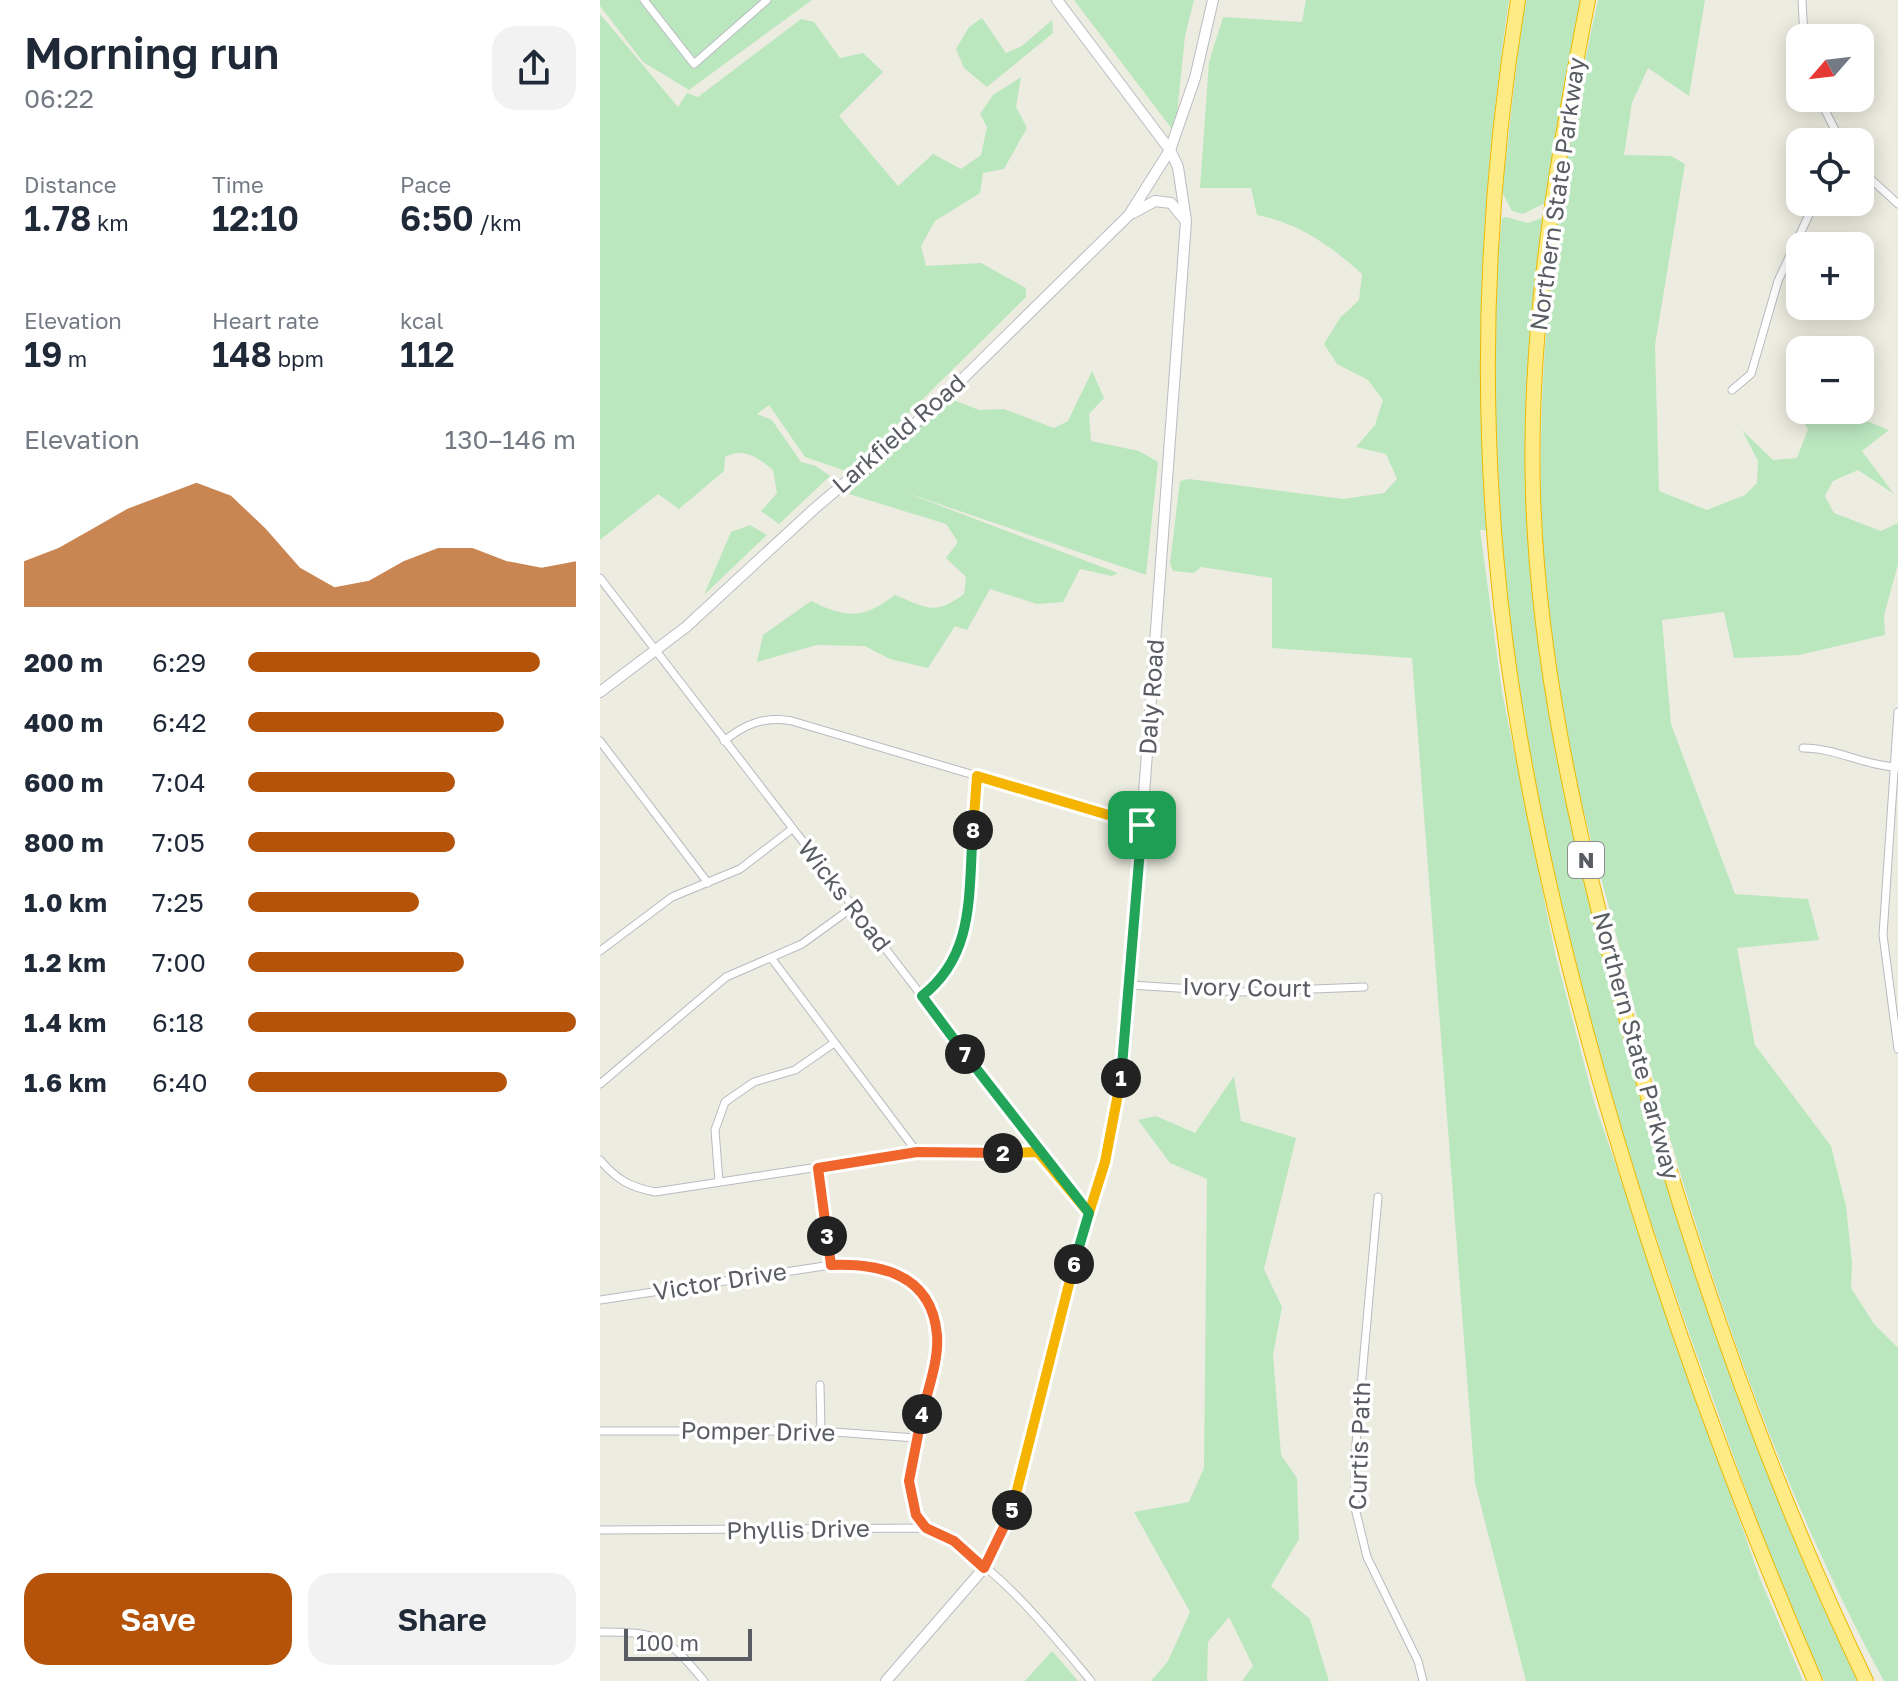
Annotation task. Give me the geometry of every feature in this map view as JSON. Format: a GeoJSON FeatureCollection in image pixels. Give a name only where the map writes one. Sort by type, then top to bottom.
{"type":"FeatureCollection","features":[{"type":"Feature","properties":{"kind":"highway","name":"Northern State Parkway"},"geometry":{"type":"LineString","coordinates":[[1518,0],[1494,195],[1488,366],[1496,553],[1520,745],[1570,967],[1630,1184],[1715,1433],[1815,1681]]}},
{"type":"Feature","properties":{"kind":"highway","name":"Northern State Parkway"},"geometry":{"type":"LineString","coordinates":[[1588,0],[1549,221],[1533,400],[1536,557],[1554,708],[1608,949],[1698,1262],[1777,1483],[1866,1681]]}},
{"type":"Feature","properties":{"kind":"street"},"geometry":{"type":"LineString","coordinates":[[644,0],[694,64],[765,1]]}},
{"type":"Feature","properties":{"kind":"street"},"geometry":{"type":"LineString","coordinates":[[1057,0],[1170,150]]}},
{"type":"Feature","properties":{"kind":"street"},"geometry":{"type":"LineString","coordinates":[[1170,150],[1195,78],[1213,0]]}},
{"type":"Feature","properties":{"kind":"street"},"geometry":{"type":"LineString","coordinates":[[1802,0],[1803,24]]}},
{"type":"Feature","properties":{"kind":"street","name":"Larkfield Road"},"geometry":{"type":"LineString","coordinates":[[600,692],[655,651],[932,409],[1129,215],[1170,150]]}},
{"type":"Feature","properties":{"kind":"street","name":"Daly Road"},"geometry":{"type":"LineString","coordinates":[[886,1681],[984,1568],[1011,1514],[1080,1237],[1117,1110],[1131,985],[1186,221],[1178,167],[1170,150]]}},
{"type":"Feature","properties":{"kind":"street"},"geometry":{"type":"LineString","coordinates":[[1874,182],[1898,204]]}},
{"type":"Feature","properties":{"kind":"street"},"geometry":{"type":"LineString","coordinates":[[1129,215],[1155,201],[1171,203],[1186,221]]}},
{"type":"Feature","properties":{"kind":"street"},"geometry":{"type":"LineString","coordinates":[[1732,390],[1751,374],[1778,281],[1808,216]]}},
{"type":"Feature","properties":{"kind":"street","name":"Wicks Road"},"geometry":{"type":"LineString","coordinates":[[600,578],[922,996],[1038,1152],[1089,1213]]}},
{"type":"Feature","properties":{"kind":"street"},"geometry":{"type":"LineString","coordinates":[[1898,712],[1883,935],[1898,1049]]}},
{"type":"Feature","properties":{"kind":"street"},"geometry":{"type":"LineString","coordinates":[[724,741],[753,722],[775,718],[1142,825]]}},
{"type":"Feature","properties":{"kind":"street"},"geometry":{"type":"LineString","coordinates":[[600,741],[708,883]]}},
{"type":"Feature","properties":{"kind":"street"},"geometry":{"type":"LineString","coordinates":[[1803,748],[1826,748],[1895,767]]}},
{"type":"Feature","properties":{"kind":"street"},"geometry":{"type":"LineString","coordinates":[[922,996],[938,984],[960,951],[965,931],[977,776]]}},
{"type":"Feature","properties":{"kind":"street"},"geometry":{"type":"LineString","coordinates":[[600,951],[672,897],[740,869],[792,829]]}},
{"type":"Feature","properties":{"kind":"street"},"geometry":{"type":"LineString","coordinates":[[600,1084],[726,977],[802,944],[853,907]]}},
{"type":"Feature","properties":{"kind":"street"},"geometry":{"type":"LineString","coordinates":[[772,959],[917,1152]]}},
{"type":"Feature","properties":{"kind":"street","name":"Ivory Court"},"geometry":{"type":"LineString","coordinates":[[1131,985],[1239,992],[1364,987]]}},
{"type":"Feature","properties":{"kind":"street"},"geometry":{"type":"LineString","coordinates":[[719,1182],[715,1130],[725,1102],[754,1082],[795,1070],[834,1043]]}},
{"type":"Feature","properties":{"kind":"street"},"geometry":{"type":"LineString","coordinates":[[600,1160],[618,1180],[655,1192],[917,1152],[1038,1152]]}},
{"type":"Feature","properties":{"kind":"street"},"geometry":{"type":"LineString","coordinates":[[818,1168],[831,1265]]}},
{"type":"Feature","properties":{"kind":"street","name":"Curtis Path"},"geometry":{"type":"LineString","coordinates":[[1378,1197],[1355,1455],[1355,1508],[1367,1557],[1418,1661],[1423,1681]]}},
{"type":"Feature","properties":{"kind":"street","name":"Victor Drive"},"geometry":{"type":"LineString","coordinates":[[600,1300],[831,1265],[861,1264],[887,1269],[908,1280],[925,1296],[937,1336],[909,1481],[916,1515],[926,1528]]}},
{"type":"Feature","properties":{"kind":"street"},"geometry":{"type":"LineString","coordinates":[[820,1385],[821,1431]]}},
{"type":"Feature","properties":{"kind":"street","name":"Pomper Drive"},"geometry":{"type":"LineString","coordinates":[[600,1431],[821,1431],[915,1438]]}},
{"type":"Feature","properties":{"kind":"street","name":"Phyllis Drive"},"geometry":{"type":"LineString","coordinates":[[600,1530],[926,1528],[954,1541],[1039,1619],[1091,1681]]}},
{"type":"Feature","properties":{"kind":"street"},"geometry":{"type":"LineString","coordinates":[[600,1632],[658,1636],[674,1647],[704,1681]]}},
{"type":"Feature","properties":{"kind":"green space"},"geometry":{"type":"Polygon","coordinates":[[[600,0],[812,0],[689,90],[643,62],[600,6],[600,0]]]}},
{"type":"Feature","properties":{"kind":"green space"},"geometry":{"type":"Polygon","coordinates":[[[1074,0],[1194,0],[1185,36],[1175,133],[1074,0]]]}},
{"type":"Feature","properties":{"kind":"green space"},"geometry":{"type":"Polygon","coordinates":[[[1306,0],[1509,0],[1492,132],[1481,331],[1483,464],[1488,530],[1480,530],[1502,692],[1555,953],[1595,1105],[1759,1576],[1803,1681],[1526,1681],[1475,1483],[1412,658],[1272,648],[1272,578],[1201,567],[1194,573],[1173,571],[1170,563],[1180,481],[1189,479],[1343,499],[1384,493],[1397,479],[1386,454],[1356,447],[1375,425],[1383,400],[1368,380],[1337,364],[1324,344],[1340,318],[1359,300],[1362,274],[1314,237],[1287,224],[1257,215],[1251,188],[1200,188],[1209,62],[1223,17],[1302,22],[1306,0]]]}},
{"type":"Feature","properties":{"kind":"green space"},"geometry":{"type":"Polygon","coordinates":[[[1524,0],[1583,0],[1547,202],[1523,214],[1512,211],[1502,192],[1524,0]]]}},
{"type":"Feature","properties":{"kind":"green space"},"geometry":{"type":"Polygon","coordinates":[[[1598,0],[1705,0],[1689,96],[1648,68],[1632,103],[1624,155],[1671,156],[1685,164],[1655,345],[1659,491],[1707,510],[1745,495],[1757,483],[1758,461],[1742,430],[1773,460],[1797,458],[1808,429],[1805,424],[1874,424],[1889,430],[1862,451],[1894,494],[1858,470],[1833,481],[1825,496],[1834,513],[1881,531],[1898,523],[1898,564],[1884,616],[1885,635],[1799,655],[1734,658],[1724,612],[1662,620],[1671,724],[1735,894],[1808,899],[1819,940],[1737,948],[1755,1045],[1831,1146],[1846,1206],[1852,1263],[1851,1288],[1874,1324],[1898,1348],[1898,1681],[1884,1681],[1839,1593],[1797,1502],[1726,1316],[1640,1030],[1567,740],[1550,632],[1543,549],[1541,433],[1555,246],[1598,0]]]}},
{"type":"Feature","properties":{"kind":"green space"},"geometry":{"type":"Polygon","coordinates":[[[600,14],[678,107],[687,93],[698,97],[801,19],[814,22],[840,58],[863,53],[883,72],[839,116],[898,186],[933,154],[961,169],[981,155],[987,127],[980,114],[993,95],[1021,77],[1016,107],[1027,128],[1004,169],[983,173],[980,193],[935,221],[921,246],[926,266],[981,263],[1026,288],[1026,297],[849,472],[805,457],[769,405],[757,414],[772,420],[801,462],[816,466],[830,476],[779,524],[761,511],[777,493],[773,470],[756,458],[738,453],[725,457],[724,471],[679,509],[658,494],[600,540],[600,14]]]}},
{"type":"Feature","properties":{"kind":"green space"},"geometry":{"type":"Polygon","coordinates":[[[982,18],[1006,53],[1022,46],[1052,20],[1053,33],[987,87],[964,68],[956,49],[969,27],[982,18]]]}},
{"type":"Feature","properties":{"kind":"green space"},"geometry":{"type":"Polygon","coordinates":[[[1545,217],[1528,406],[1559,762],[1670,1189],[1862,1681],[1824,1681],[1775,1569],[1657,1241],[1613,1100],[1573,955],[1539,807],[1513,658],[1497,509],[1493,362],[1502,218],[1528,223],[1545,217]]]}},
{"type":"Feature","properties":{"kind":"green space"},"geometry":{"type":"Polygon","coordinates":[[[1092,371],[1104,398],[1089,414],[1091,441],[1139,451],[1158,462],[1146,575],[904,492],[1118,573],[1112,576],[1080,569],[1063,602],[1037,604],[990,589],[967,630],[955,626],[928,668],[890,659],[865,646],[817,645],[757,662],[763,635],[811,601],[834,611],[854,614],[873,609],[895,595],[930,608],[945,605],[964,594],[966,577],[946,558],[958,542],[946,524],[849,494],[859,477],[948,398],[979,410],[1004,409],[1054,428],[1068,421],[1092,371]]]}},
{"type":"Feature","properties":{"kind":"green space"},"geometry":{"type":"Polygon","coordinates":[[[750,525],[767,535],[704,595],[731,532],[750,525]]]}},
{"type":"Feature","properties":{"kind":"green space"},"geometry":{"type":"Polygon","coordinates":[[[1234,1076],[1241,1121],[1296,1138],[1264,1269],[1282,1307],[1273,1355],[1281,1455],[1297,1478],[1299,1539],[1271,1586],[1310,1619],[1329,1681],[1242,1681],[1253,1666],[1229,1617],[1208,1642],[1207,1681],[1151,1681],[1168,1661],[1190,1612],[1134,1512],[1189,1502],[1204,1468],[1207,1179],[1170,1163],[1138,1120],[1156,1116],[1195,1133],[1234,1076]]]}},
{"type":"Feature","properties":{"kind":"green space"},"geometry":{"type":"Polygon","coordinates":[[[1052,1651],[1078,1681],[1025,1681],[1052,1651]]]}},
{"type":"Feature","properties":{"kind":"route"},"geometry":{"type":"LineString","coordinates":[[1142,825],[977,776],[965,931],[960,951],[938,984],[922,996],[1038,1152],[1089,1213],[1080,1237],[1011,1514],[984,1568],[954,1541],[926,1528],[916,1515],[911,1499],[910,1464],[935,1357],[937,1336],[934,1317],[925,1296],[908,1280],[887,1269],[861,1264],[831,1265],[818,1168],[917,1152],[1038,1152],[1089,1213],[1117,1110],[1125,1053],[1142,825]]}}]}
